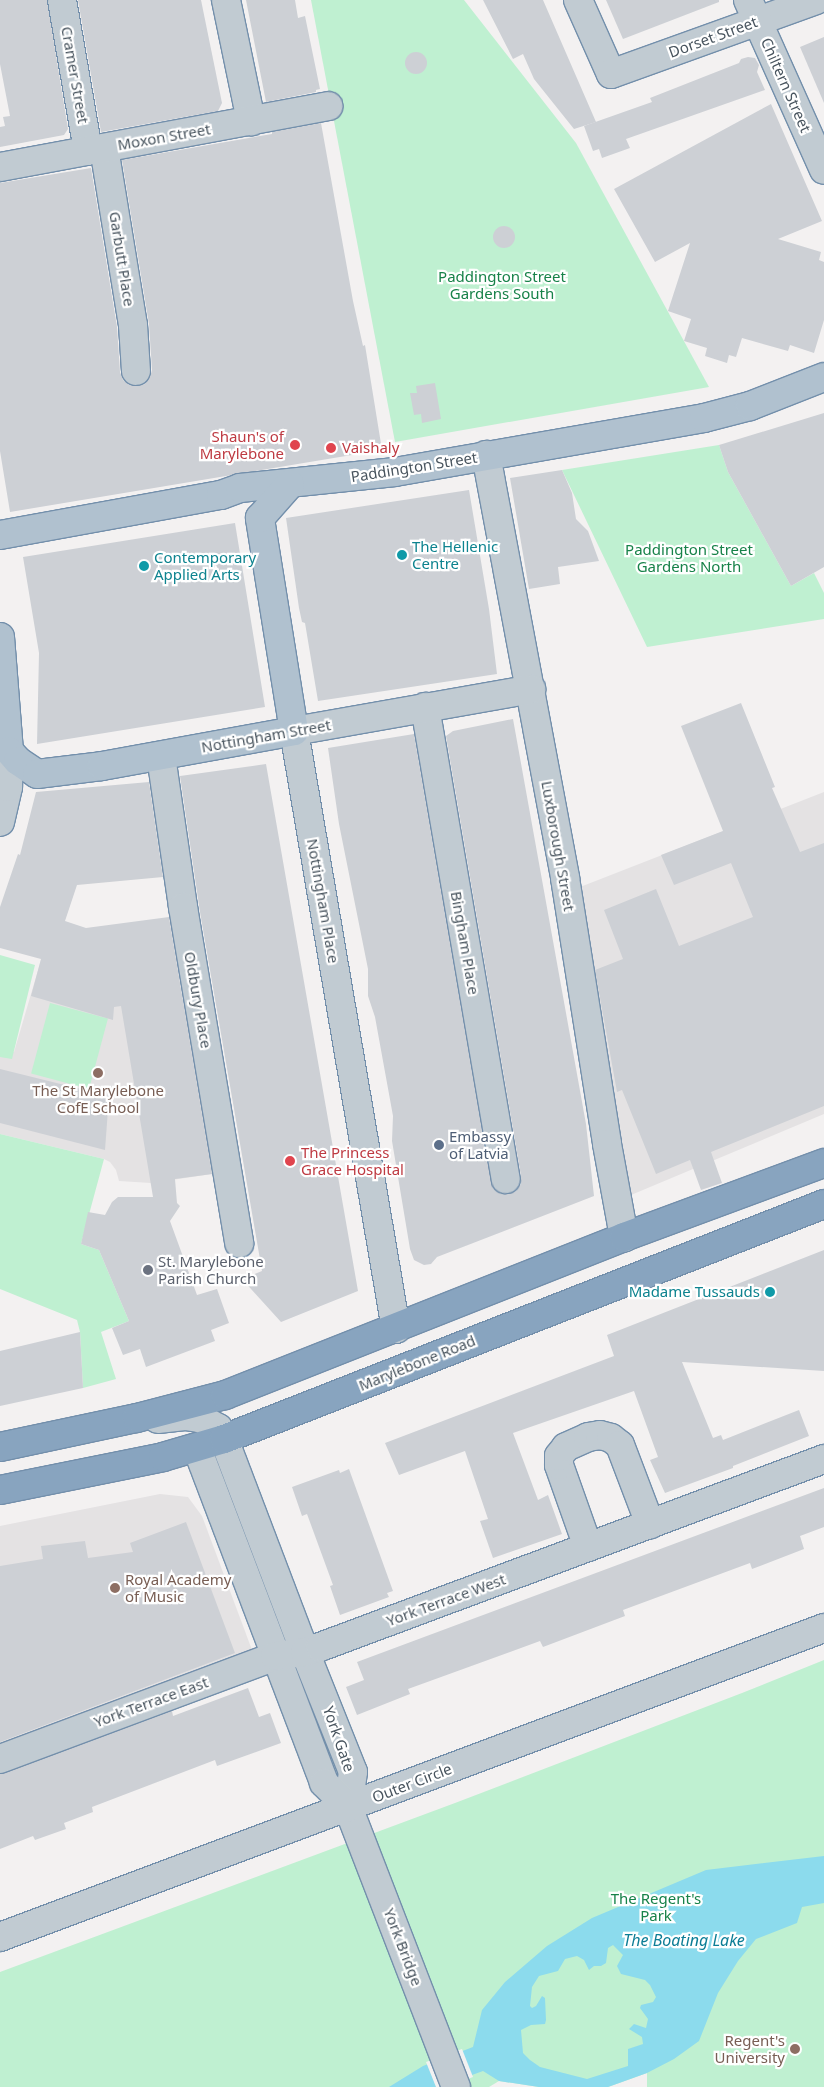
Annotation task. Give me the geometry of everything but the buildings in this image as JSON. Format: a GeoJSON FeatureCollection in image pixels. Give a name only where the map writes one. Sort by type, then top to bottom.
{"type":"FeatureCollection","features":[{"type":"Feature","properties":{"kind":"highway"},"geometry":{"type":"LineString","coordinates":[[0,1447],[92,1428],[225,1395],[624,1238],[824,1163]]}},
{"type":"Feature","properties":{"kind":"highway","name":"Marylebone Road"},"geometry":{"type":"LineString","coordinates":[[0,1490],[197,1448],[224,1439],[824,1204]]}},
{"type":"Feature","properties":{"kind":"main road","name":"Paddington Street"},"geometry":{"type":"LineString","coordinates":[[0,535],[222,495],[273,483],[290,484],[395,472],[704,418],[741,409],[824,377]]}},
{"type":"Feature","properties":{"kind":"main road"},"geometry":{"type":"LineString","coordinates":[[222,495],[247,505],[260,518],[290,484]]}},
{"type":"Feature","properties":{"kind":"main road","name":"Nottingham Place"},"geometry":{"type":"LineString","coordinates":[[260,518],[294,731]]}},
{"type":"Feature","properties":{"kind":"main road"},"geometry":{"type":"LineString","coordinates":[[0,642],[9,752],[36,774]]}},
{"type":"Feature","properties":{"kind":"main road","name":"Nottingham Street"},"geometry":{"type":"LineString","coordinates":[[36,774],[102,766],[294,731]]}},
{"type":"Feature","properties":{"kind":"street","name":"Cramer Street"},"geometry":{"type":"LineString","coordinates":[[62,0],[96,149]]}},
{"type":"Feature","properties":{"kind":"street"},"geometry":{"type":"LineString","coordinates":[[226,0],[251,121]]}},
{"type":"Feature","properties":{"kind":"street","name":"Dorset Street"},"geometry":{"type":"LineString","coordinates":[[578,0],[611,74],[752,11],[816,0]]}},
{"type":"Feature","properties":{"kind":"street","name":"Chiltern Street"},"geometry":{"type":"LineString","coordinates":[[752,11],[824,170]]}},
{"type":"Feature","properties":{"kind":"street","name":"Moxon Street"},"geometry":{"type":"LineString","coordinates":[[0,167],[328,106]]}},
{"type":"Feature","properties":{"kind":"street","name":"Garbutt Place"},"geometry":{"type":"LineString","coordinates":[[96,149],[133,325],[136,371]]}},
{"type":"Feature","properties":{"kind":"street","name":"Luxborough Street"},"geometry":{"type":"LineString","coordinates":[[486,455],[565,878],[607,1144],[624,1238]]}},
{"type":"Feature","properties":{"kind":"street","name":"Nottingham Street"},"geometry":{"type":"LineString","coordinates":[[294,731],[531,689]]}},
{"type":"Feature","properties":{"kind":"street","name":"Bingham Place"},"geometry":{"type":"LineString","coordinates":[[425,708],[506,1179]]}},
{"type":"Feature","properties":{"kind":"street","name":"Nottingham Place"},"geometry":{"type":"LineString","coordinates":[[294,731],[396,1329]]}},
{"type":"Feature","properties":{"kind":"street"},"geometry":{"type":"LineString","coordinates":[[1,817],[8,787],[9,752]]}},
{"type":"Feature","properties":{"kind":"street","name":"Oldbury Place"},"geometry":{"type":"LineString","coordinates":[[161,756],[175,855],[240,1243]]}},
{"type":"Feature","properties":{"kind":"street"},"geometry":{"type":"LineString","coordinates":[[1,817],[36,774]]}},
{"type":"Feature","properties":{"kind":"street","name":"York Gate"},"geometry":{"type":"LineString","coordinates":[[92,1428],[185,1416],[200,1418],[218,1428],[224,1439],[353,1772],[348,1808]]}},
{"type":"Feature","properties":{"kind":"street"},"geometry":{"type":"LineString","coordinates":[[588,1547],[559,1465],[559,1456],[566,1447],[588,1437],[600,1435],[611,1438],[620,1444],[650,1524]]}},
{"type":"Feature","properties":{"kind":"street","name":"York Gate"},"geometry":{"type":"LineString","coordinates":[[197,1448],[324,1783],[348,1808]]}},
{"type":"Feature","properties":{"kind":"street","name":"York Terrace West"},"geometry":{"type":"LineString","coordinates":[[305,1652],[824,1460]]}},
{"type":"Feature","properties":{"kind":"street","name":"Outer Circle"},"geometry":{"type":"LineString","coordinates":[[0,1937],[824,1628]]}},
{"type":"Feature","properties":{"kind":"street","name":"York Terrace East"},"geometry":{"type":"LineString","coordinates":[[0,1759],[275,1656],[305,1652]]}},
{"type":"Feature","properties":{"kind":"street","name":"York Bridge"},"geometry":{"type":"LineString","coordinates":[[348,1808],[456,2087]]}},
{"type":"Feature","properties":{"kind":"shaded area"},"geometry":{"type":"Polygon","coordinates":[[[824,792],[824,1114],[631,1195],[575,889],[824,792]]]}},
{"type":"Feature","properties":{"kind":"shaded area","name":"The St Marylebone CofE School"},"geometry":{"type":"Polygon","coordinates":[[[41,960],[142,1005],[183,999],[199,1093],[205,1093],[219,1173],[151,1183],[119,1181],[116,1170],[110,1162],[104,1159],[0,1134],[0,1049],[14,1052],[41,960]]]}},
{"type":"Feature","properties":{"kind":"shaded area","name":"Royal Academy of Music"},"geometry":{"type":"Polygon","coordinates":[[[160,1494],[188,1497],[202,1516],[252,1650],[0,1752],[0,1526],[160,1494]]]}},
{"type":"Feature","properties":{"kind":"green space","name":"Paddington Street Gardens South"},"geometry":{"type":"Polygon","coordinates":[[[311,0],[464,0],[576,143],[709,387],[395,442],[311,0]]]}},
{"type":"Feature","properties":{"kind":"green space","name":"Paddington Street Gardens North"},"geometry":{"type":"Polygon","coordinates":[[[719,445],[728,472],[791,586],[814,573],[824,593],[824,619],[647,647],[562,470],[719,445]]]}},
{"type":"Feature","properties":{"kind":"green space"},"geometry":{"type":"Polygon","coordinates":[[[0,955],[35,965],[12,1059],[0,1057],[0,955]]]}},
{"type":"Feature","properties":{"kind":"green space"},"geometry":{"type":"Polygon","coordinates":[[[50,1003],[108,1019],[89,1089],[31,1074],[50,1003]]]}},
{"type":"Feature","properties":{"kind":"green space"},"geometry":{"type":"Polygon","coordinates":[[[0,1134],[104,1159],[81,1244],[99,1250],[129,1321],[101,1332],[116,1379],[83,1388],[80,1332],[77,1320],[0,1289],[0,1134]]]}},
{"type":"Feature","properties":{"kind":"green space","name":"The Regent's Park"},"geometry":{"type":"Polygon","coordinates":[[[824,1660],[824,2087],[647,2087],[647,2073],[608,2087],[539,2087],[499,2081],[489,2087],[0,2087],[0,1972],[455,1803],[824,1660]]]}},
{"type":"Feature","properties":{"kind":"water","name":"The Boating Lake"},"geometry":{"type":"Polygon","coordinates":[[[824,1856],[824,1903],[802,1907],[797,1923],[756,1939],[738,1961],[718,1993],[699,2041],[674,2059],[647,2073],[608,2087],[539,2087],[499,2081],[483,2071],[439,2087],[389,2087],[423,2066],[473,2047],[482,2010],[505,1982],[547,1946],[592,1918],[706,1870],[824,1856]],[[613,1945],[608,1948],[606,1963],[601,1966],[594,1966],[589,1970],[584,1960],[577,1956],[565,1959],[558,1971],[539,1976],[532,1987],[530,2006],[532,2008],[536,2006],[542,1996],[545,1998],[545,2024],[531,2025],[521,2030],[523,2053],[530,2060],[540,2067],[587,2079],[628,2066],[628,2049],[643,2044],[642,2037],[629,2029],[634,2024],[646,2028],[648,2019],[640,2008],[641,2005],[653,2002],[656,1997],[645,1980],[621,1974],[617,1966],[623,1955],[613,1945]]]}},
{"type":"Feature","properties":{"kind":"pier"},"geometry":{"type":"Polygon","coordinates":[[[462,2049],[473,2077],[447,2087],[436,2087],[426,2062],[462,2049]]]}},
{"type":"Feature","properties":{"kind":"place","name":"Shaun's of Marylebone"},"geometry":{"type":"Point","coordinates":[295,445]}},
{"type":"Feature","properties":{"kind":"place","name":"Vaishaly"},"geometry":{"type":"Point","coordinates":[331,448]}},
{"type":"Feature","properties":{"kind":"place","name":"The Hellenic Centre"},"geometry":{"type":"Point","coordinates":[402,555]}},
{"type":"Feature","properties":{"kind":"place","name":"Contemporary Applied Arts"},"geometry":{"type":"Point","coordinates":[144,566]}},
{"type":"Feature","properties":{"kind":"place","name":"The St Marylebone CofE School"},"geometry":{"type":"Point","coordinates":[98,1073]}},
{"type":"Feature","properties":{"kind":"place","name":"Embassy of Latvia"},"geometry":{"type":"Point","coordinates":[439,1145]}},
{"type":"Feature","properties":{"kind":"place","name":"The Princess Grace Hospital"},"geometry":{"type":"Point","coordinates":[290,1161]}},
{"type":"Feature","properties":{"kind":"place","name":"St. Marylebone Parish Church"},"geometry":{"type":"Point","coordinates":[148,1270]}},
{"type":"Feature","properties":{"kind":"place","name":"Madame Tussauds"},"geometry":{"type":"Point","coordinates":[770,1292]}},
{"type":"Feature","properties":{"kind":"place","name":"Royal Academy of Music"},"geometry":{"type":"Point","coordinates":[115,1588]}},
{"type":"Feature","properties":{"kind":"place","name":"Regent's University"},"geometry":{"type":"Point","coordinates":[795,2049]}}]}
